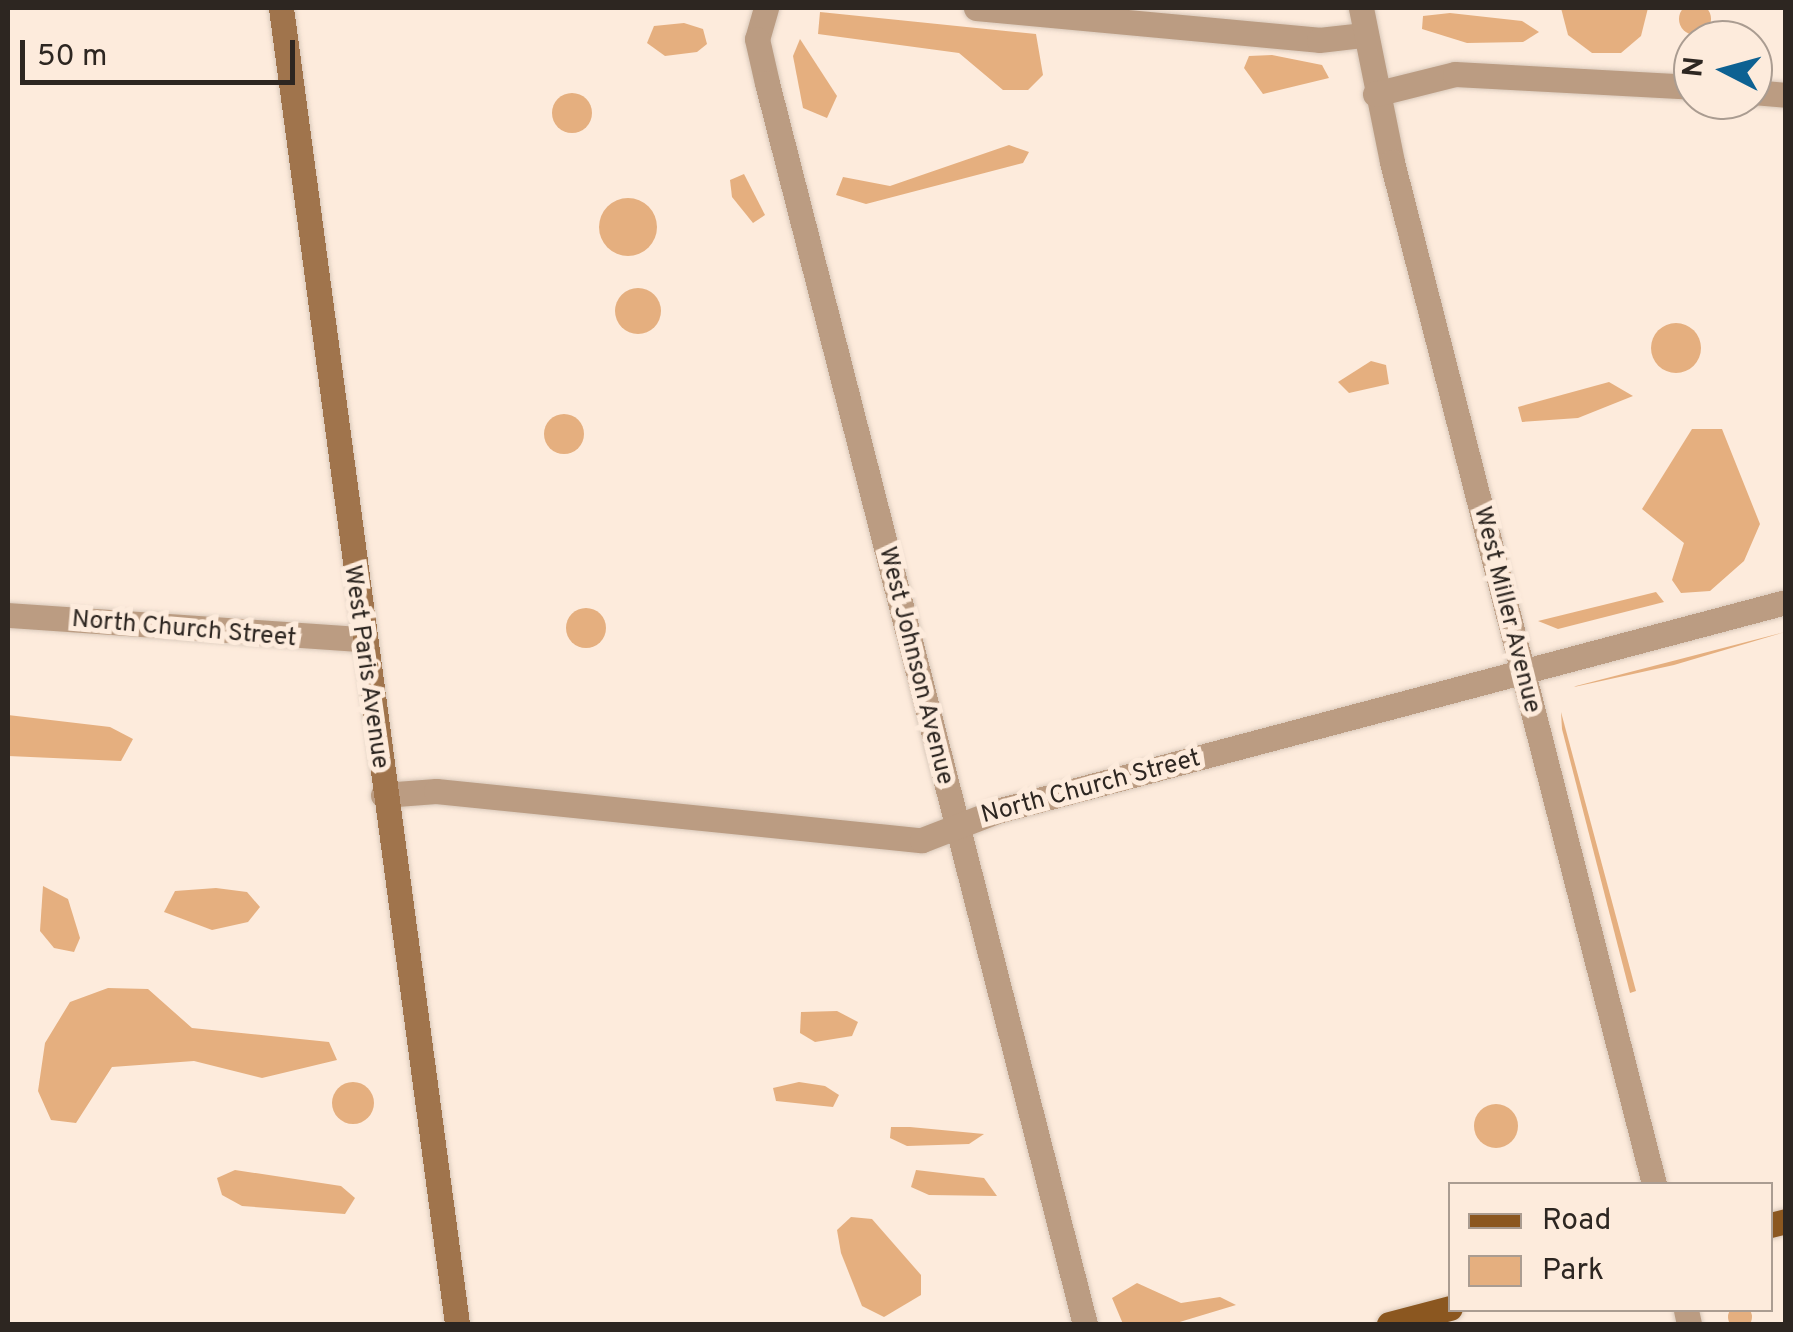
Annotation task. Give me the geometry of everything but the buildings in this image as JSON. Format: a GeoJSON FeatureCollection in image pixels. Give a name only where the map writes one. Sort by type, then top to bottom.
{"type":"FeatureCollection","features":[{"type":"Feature","properties":{"kind":"main road"},"geometry":{"type":"LineString","coordinates":[[1389,1324],[1448,1309]]}},
{"type":"Feature","properties":{"kind":"street","name":"West Paris Avenue"},"geometry":{"type":"LineString","coordinates":[[281,8],[361,640],[458,1324]]}},
{"type":"Feature","properties":{"kind":"street","name":"West Johnson Avenue"},"geometry":{"type":"LineString","coordinates":[[766,8],[758,39],[767,84],[1085,1324]]}},
{"type":"Feature","properties":{"kind":"street"},"geometry":{"type":"LineString","coordinates":[[976,8],[1319,40],[1362,35]]}},
{"type":"Feature","properties":{"kind":"street","name":"West Miller Avenue"},"geometry":{"type":"LineString","coordinates":[[1361,8],[1362,35],[1376,94],[1653,1182]]}},
{"type":"Feature","properties":{"kind":"street"},"geometry":{"type":"LineString","coordinates":[[1376,94],[1455,74],[1673,86]]}},
{"type":"Feature","properties":{"kind":"street","name":"North Church Street"},"geometry":{"type":"LineString","coordinates":[[382,795],[436,792],[922,840],[956,827],[1786,602]]}},
{"type":"Feature","properties":{"kind":"street","name":"North Church Street"},"geometry":{"type":"LineString","coordinates":[[8,614],[361,640]]}},
{"type":"Feature","properties":{"kind":"green space"},"geometry":{"type":"Polygon","coordinates":[[[1689,4],[1701,4],[1711,20],[1679,20],[1689,4]]]}},
{"type":"Feature","properties":{"kind":"green space"},"geometry":{"type":"Polygon","coordinates":[[[1561,8],[1648,8],[1641,36],[1621,53],[1592,53],[1568,35],[1561,8]]]}},
{"type":"Feature","properties":{"kind":"green space"},"geometry":{"type":"Polygon","coordinates":[[[820,12],[1036,34],[1043,75],[1028,90],[1003,90],[959,53],[818,34],[820,12]]]}},
{"type":"Feature","properties":{"kind":"green space"},"geometry":{"type":"Polygon","coordinates":[[[1450,13],[1522,21],[1539,32],[1523,42],[1467,43],[1422,29],[1423,16],[1450,13]]]}},
{"type":"Feature","properties":{"kind":"green space"},"geometry":{"type":"Polygon","coordinates":[[[684,23],[703,29],[707,44],[697,52],[665,56],[647,43],[654,26],[684,23]]]}},
{"type":"Feature","properties":{"kind":"green space"},"geometry":{"type":"Polygon","coordinates":[[[800,39],[837,96],[827,118],[803,108],[793,56],[800,39]]]}},
{"type":"Feature","properties":{"kind":"green space"},"geometry":{"type":"Polygon","coordinates":[[[1272,55],[1322,65],[1329,78],[1263,94],[1244,68],[1249,56],[1272,55]]]}},
{"type":"Feature","properties":{"kind":"green space"},"geometry":{"type":"Polygon","coordinates":[[[572,93],[586,99],[592,113],[586,127],[572,133],[558,127],[552,113],[558,99],[572,93]]]}},
{"type":"Feature","properties":{"kind":"green space"},"geometry":{"type":"Polygon","coordinates":[[[1009,145],[1029,152],[1023,163],[866,204],[836,195],[843,177],[890,186],[1009,145]]]}},
{"type":"Feature","properties":{"kind":"green space"},"geometry":{"type":"Polygon","coordinates":[[[744,174],[765,215],[753,223],[732,197],[730,180],[744,174]]]}},
{"type":"Feature","properties":{"kind":"green space"},"geometry":{"type":"Polygon","coordinates":[[[628,198],[648,207],[657,227],[648,247],[628,256],[608,247],[599,227],[608,207],[628,198]]]}},
{"type":"Feature","properties":{"kind":"green space"},"geometry":{"type":"Polygon","coordinates":[[[638,288],[654,295],[661,311],[654,327],[638,334],[622,327],[615,311],[622,295],[638,288]]]}},
{"type":"Feature","properties":{"kind":"green space"},"geometry":{"type":"Polygon","coordinates":[[[1676,323],[1694,330],[1701,348],[1694,366],[1676,373],[1658,366],[1651,348],[1658,330],[1676,323]]]}},
{"type":"Feature","properties":{"kind":"green space"},"geometry":{"type":"Polygon","coordinates":[[[1371,361],[1386,365],[1389,384],[1349,393],[1338,382],[1371,361]]]}},
{"type":"Feature","properties":{"kind":"green space"},"geometry":{"type":"Polygon","coordinates":[[[1609,382],[1633,396],[1578,418],[1522,422],[1518,407],[1609,382]]]}},
{"type":"Feature","properties":{"kind":"green space"},"geometry":{"type":"Polygon","coordinates":[[[564,414],[578,420],[584,434],[578,448],[564,454],[550,448],[544,434],[550,420],[564,414]]]}},
{"type":"Feature","properties":{"kind":"green space"},"geometry":{"type":"Polygon","coordinates":[[[1692,429],[1722,429],[1760,524],[1744,561],[1710,591],[1681,593],[1672,580],[1684,543],[1642,509],[1692,429]]]}},
{"type":"Feature","properties":{"kind":"green space"},"geometry":{"type":"Polygon","coordinates":[[[1656,592],[1664,602],[1558,629],[1538,621],[1656,592]]]}},
{"type":"Feature","properties":{"kind":"green space"},"geometry":{"type":"Polygon","coordinates":[[[586,608],[600,614],[606,628],[600,642],[586,648],[572,642],[566,628],[572,614],[586,608]]]}},
{"type":"Feature","properties":{"kind":"green space"},"geometry":{"type":"Polygon","coordinates":[[[1785,632],[1674,665],[1574,687],[1576,686],[1785,632]]]}},
{"type":"Feature","properties":{"kind":"green space"},"geometry":{"type":"Polygon","coordinates":[[[1561,712],[1636,991],[1630,993],[1562,729],[1561,712]]]}},
{"type":"Feature","properties":{"kind":"green space"},"geometry":{"type":"Polygon","coordinates":[[[8,715],[110,727],[133,739],[121,761],[8,756],[8,715]]]}},
{"type":"Feature","properties":{"kind":"green space"},"geometry":{"type":"Polygon","coordinates":[[[43,886],[68,899],[80,938],[74,952],[54,948],[40,931],[43,886]]]}},
{"type":"Feature","properties":{"kind":"green space"},"geometry":{"type":"Polygon","coordinates":[[[216,888],[247,892],[260,907],[248,922],[212,930],[164,912],[175,891],[216,888]]]}},
{"type":"Feature","properties":{"kind":"green space"},"geometry":{"type":"Polygon","coordinates":[[[108,988],[148,989],[192,1028],[329,1042],[337,1060],[262,1078],[194,1061],[112,1067],[76,1123],[51,1120],[38,1091],[45,1043],[70,1002],[108,988]]]}},
{"type":"Feature","properties":{"kind":"green space"},"geometry":{"type":"Polygon","coordinates":[[[837,1011],[858,1022],[852,1036],[815,1042],[800,1033],[801,1012],[837,1011]]]}},
{"type":"Feature","properties":{"kind":"green space"},"geometry":{"type":"Polygon","coordinates":[[[353,1082],[368,1088],[374,1103],[368,1118],[353,1124],[338,1118],[332,1103],[338,1088],[353,1082]]]}},
{"type":"Feature","properties":{"kind":"green space"},"geometry":{"type":"Polygon","coordinates":[[[799,1082],[825,1086],[839,1095],[833,1107],[776,1101],[773,1088],[799,1082]]]}},
{"type":"Feature","properties":{"kind":"green space"},"geometry":{"type":"Polygon","coordinates":[[[1496,1104],[1512,1110],[1518,1126],[1512,1142],[1496,1148],[1480,1142],[1474,1126],[1480,1110],[1496,1104]]]}},
{"type":"Feature","properties":{"kind":"green space"},"geometry":{"type":"Polygon","coordinates":[[[891,1127],[984,1134],[969,1144],[907,1146],[890,1138],[891,1127]]]}},
{"type":"Feature","properties":{"kind":"green space"},"geometry":{"type":"Polygon","coordinates":[[[235,1170],[341,1186],[355,1198],[345,1214],[242,1206],[222,1195],[217,1178],[235,1170]]]}},
{"type":"Feature","properties":{"kind":"green space"},"geometry":{"type":"Polygon","coordinates":[[[916,1170],[984,1178],[997,1196],[929,1195],[911,1187],[916,1170]]]}},
{"type":"Feature","properties":{"kind":"green space"},"geometry":{"type":"Polygon","coordinates":[[[851,1217],[872,1219],[921,1275],[921,1295],[884,1317],[862,1306],[841,1253],[837,1230],[851,1217]]]}},
{"type":"Feature","properties":{"kind":"green space"},"geometry":{"type":"Polygon","coordinates":[[[1137,1283],[1181,1303],[1220,1297],[1236,1305],[1173,1324],[1123,1324],[1112,1298],[1137,1283]]]}},
{"type":"Feature","properties":{"kind":"green space"},"geometry":{"type":"Polygon","coordinates":[[[1730,1312],[1751,1313],[1751,1321],[1744,1328],[1736,1328],[1729,1321],[1730,1312]]]}}]}
